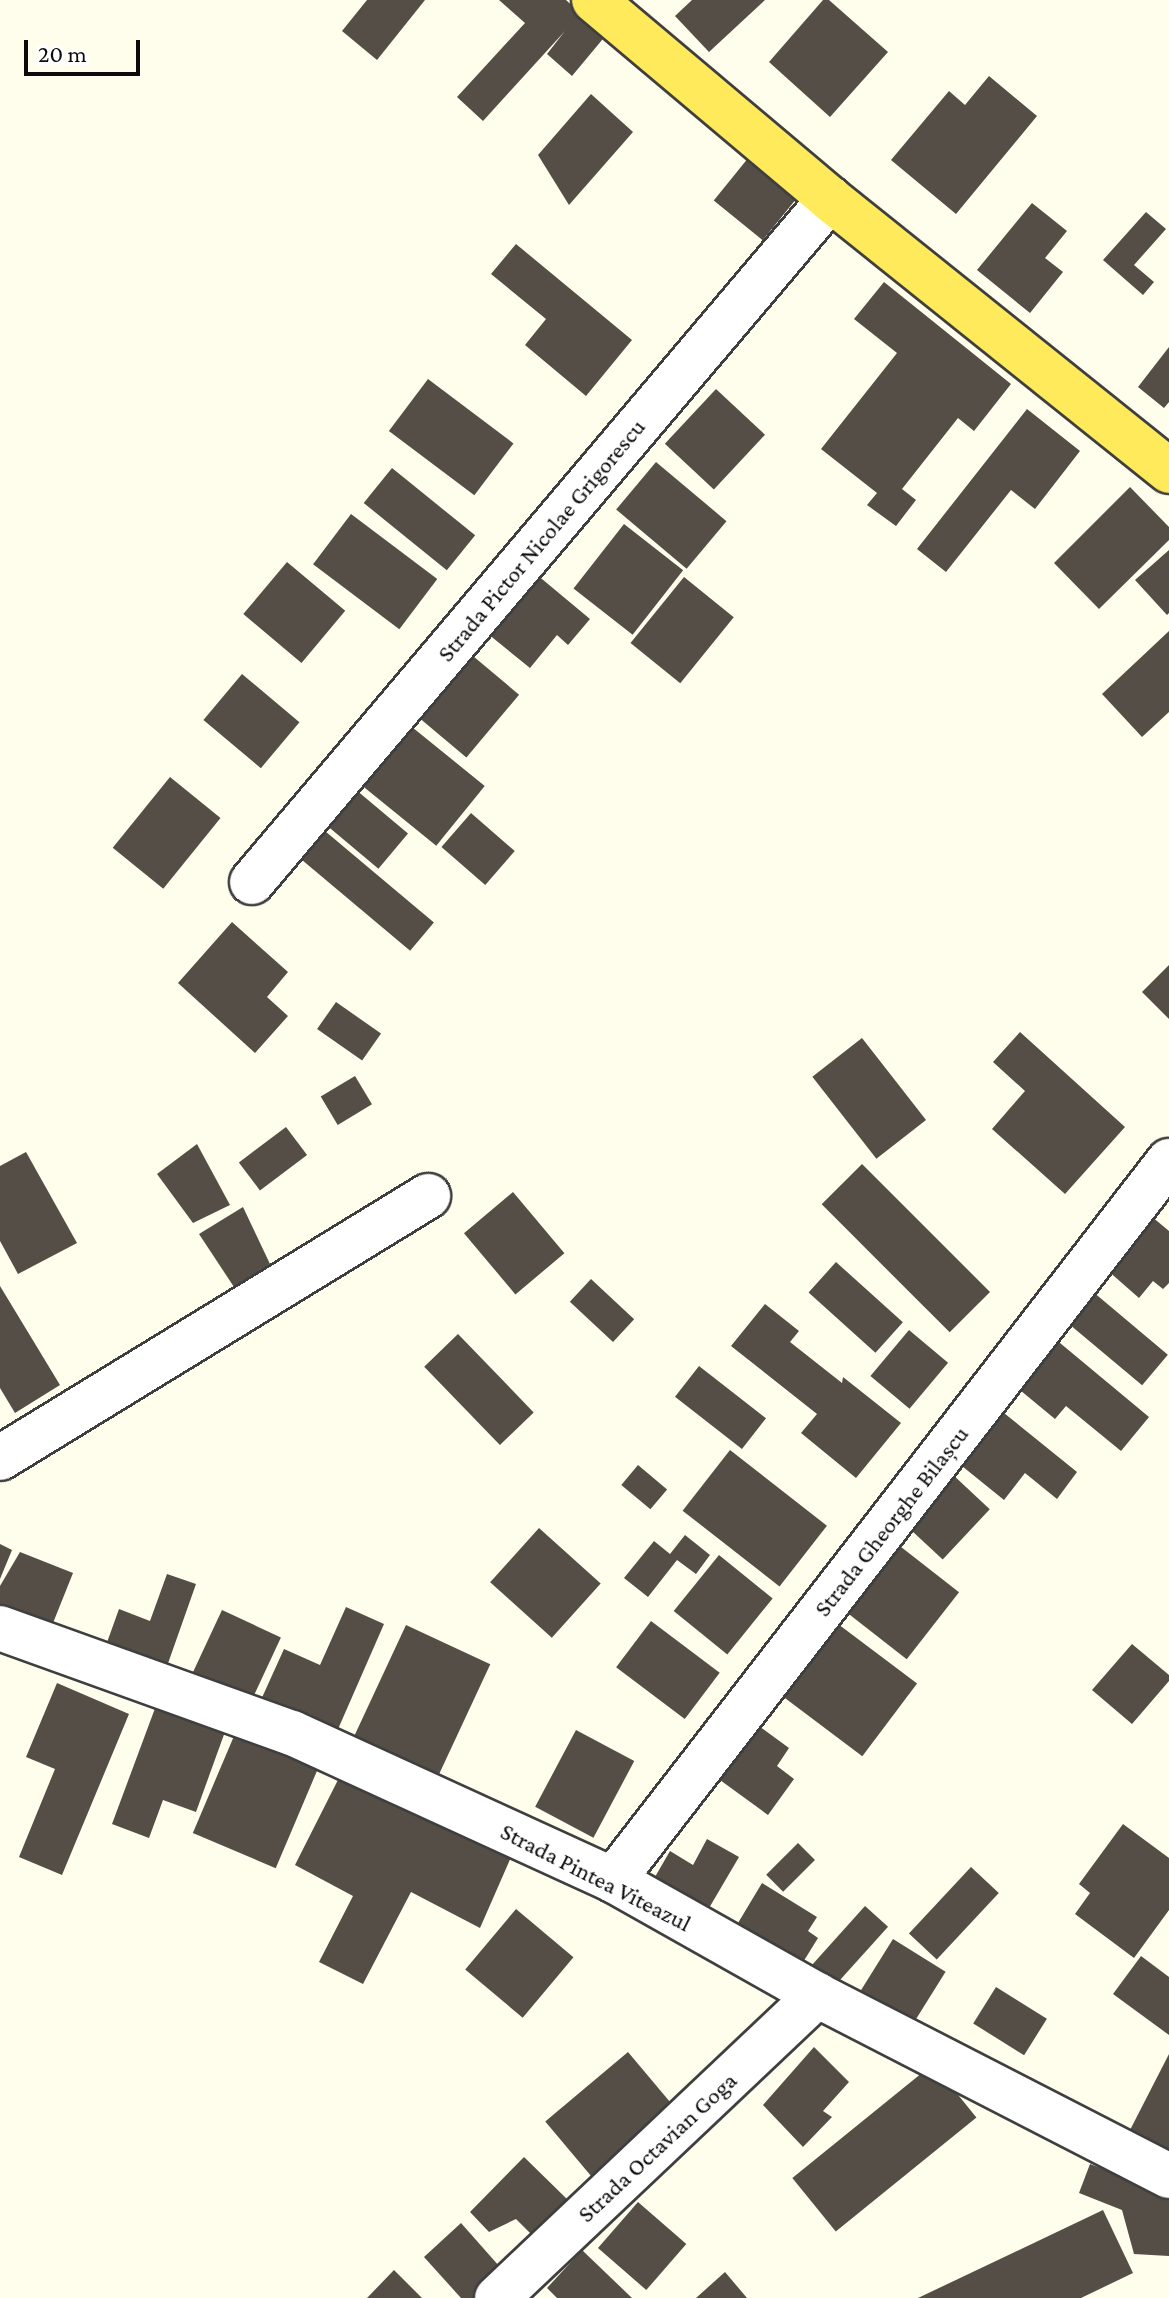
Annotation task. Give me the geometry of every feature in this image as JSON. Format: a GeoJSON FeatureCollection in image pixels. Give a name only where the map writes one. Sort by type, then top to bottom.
{"type":"FeatureCollection","features":[{"type":"Feature","properties":{"kind":"main road"},"geometry":{"type":"LineString","coordinates":[[594,0],[830,199],[1169,471]]}},
{"type":"Feature","properties":{"kind":"street","name":"Strada Pictor Nicolae Grigorescu"},"geometry":{"type":"LineString","coordinates":[[252,882],[830,199]]}},
{"type":"Feature","properties":{"kind":"street","name":"Strada Gheorghe Bilașcu"},"geometry":{"type":"LineString","coordinates":[[613,1880],[1169,1161]]}},
{"type":"Feature","properties":{"kind":"street"},"geometry":{"type":"LineString","coordinates":[[0,1458],[428,1196]]}},
{"type":"Feature","properties":{"kind":"street","name":"Strada Pintea Viteazul"},"geometry":{"type":"LineString","coordinates":[[0,1628],[292,1733],[613,1880],[817,1995],[1169,2176]]}},
{"type":"Feature","properties":{"kind":"street","name":"Strada Octavian Goga"},"geometry":{"type":"LineString","coordinates":[[497,2298],[817,1995]]}},
{"type":"Feature","properties":{"kind":"building"},"geometry":{"type":"Polygon","coordinates":[[[367,0],[425,0],[377,60],[342,31],[367,0]]]}},
{"type":"Feature","properties":{"kind":"building"},"geometry":{"type":"Polygon","coordinates":[[[499,0],[566,0],[581,14],[612,28],[572,76],[547,54],[565,31],[483,121],[457,97],[525,23],[499,0]]]}},
{"type":"Feature","properties":{"kind":"building"},"geometry":{"type":"Polygon","coordinates":[[[692,0],[765,0],[709,52],[675,16],[692,0]]]}},
{"type":"Feature","properties":{"kind":"building"},"geometry":{"type":"Polygon","coordinates":[[[823,0],[829,0],[888,52],[830,117],[769,62],[823,0]]]}},
{"type":"Feature","properties":{"kind":"building"},"geometry":{"type":"Polygon","coordinates":[[[989,76],[1037,116],[956,214],[891,160],[949,91],[965,105],[989,76]]]}},
{"type":"Feature","properties":{"kind":"building"},"geometry":{"type":"Polygon","coordinates":[[[591,94],[633,132],[569,205],[538,155],[591,94]]]}},
{"type":"Feature","properties":{"kind":"building"},"geometry":{"type":"Polygon","coordinates":[[[749,157],[798,197],[763,240],[714,201],[749,157]]]}},
{"type":"Feature","properties":{"kind":"building"},"geometry":{"type":"Polygon","coordinates":[[[1032,203],[1067,231],[1045,258],[1063,272],[1030,313],[977,270],[1032,203]]]}},
{"type":"Feature","properties":{"kind":"building"},"geometry":{"type":"Polygon","coordinates":[[[1146,212],[1166,229],[1134,265],[1154,282],[1143,295],[1103,260],[1146,212]]]}},
{"type":"Feature","properties":{"kind":"building"},"geometry":{"type":"Polygon","coordinates":[[[516,244],[632,340],[586,396],[525,345],[546,319],[491,274],[516,244]]]}},
{"type":"Feature","properties":{"kind":"building"},"geometry":{"type":"Polygon","coordinates":[[[884,282],[1011,384],[974,431],[958,418],[902,489],[916,500],[896,526],[867,505],[877,493],[821,449],[897,353],[854,319],[884,282]]]}},
{"type":"Feature","properties":{"kind":"building"},"geometry":{"type":"Polygon","coordinates":[[[1169,347],[1169,402],[1164,408],[1138,387],[1169,347]]]}},
{"type":"Feature","properties":{"kind":"building"},"geometry":{"type":"Polygon","coordinates":[[[428,379],[513,443],[474,495],[389,431],[428,379]]]}},
{"type":"Feature","properties":{"kind":"building"},"geometry":{"type":"Polygon","coordinates":[[[716,389],[765,435],[714,490],[665,444],[716,389]]]}},
{"type":"Feature","properties":{"kind":"building"},"geometry":{"type":"Polygon","coordinates":[[[1027,409],[1080,451],[1035,509],[1011,490],[946,572],[917,549],[1027,409]]]}},
{"type":"Feature","properties":{"kind":"building"},"geometry":{"type":"Polygon","coordinates":[[[656,462],[726,521],[687,569],[616,509],[656,462]]]}},
{"type":"Feature","properties":{"kind":"building"},"geometry":{"type":"Polygon","coordinates":[[[392,468],[475,535],[447,570],[364,503],[392,468]]]}},
{"type":"Feature","properties":{"kind":"building"},"geometry":{"type":"Polygon","coordinates":[[[1130,487],[1169,527],[1169,540],[1099,609],[1054,563],[1130,487]]]}},
{"type":"Feature","properties":{"kind":"building"},"geometry":{"type":"Polygon","coordinates":[[[351,514],[437,579],[399,629],[313,564],[351,514]]]}},
{"type":"Feature","properties":{"kind":"building"},"geometry":{"type":"Polygon","coordinates":[[[624,524],[683,570],[633,635],[574,589],[624,524]]]}},
{"type":"Feature","properties":{"kind":"building"},"geometry":{"type":"Polygon","coordinates":[[[1169,550],[1169,613],[1167,615],[1135,580],[1169,550]]]}},
{"type":"Feature","properties":{"kind":"building"},"geometry":{"type":"Polygon","coordinates":[[[287,562],[345,611],[302,663],[243,614],[287,562]]]}},
{"type":"Feature","properties":{"kind":"building"},"geometry":{"type":"Polygon","coordinates":[[[530,569],[590,619],[568,645],[557,635],[530,668],[482,629],[530,569]]]}},
{"type":"Feature","properties":{"kind":"building"},"geometry":{"type":"Polygon","coordinates":[[[684,577],[734,617],[680,683],[631,643],[684,577]]]}},
{"type":"Feature","properties":{"kind":"building"},"geometry":{"type":"Polygon","coordinates":[[[1169,631],[1169,712],[1142,737],[1102,694],[1169,631]]]}},
{"type":"Feature","properties":{"kind":"building"},"geometry":{"type":"Polygon","coordinates":[[[467,651],[519,695],[466,758],[414,714],[467,651]]]}},
{"type":"Feature","properties":{"kind":"building"},"geometry":{"type":"Polygon","coordinates":[[[242,674],[299,722],[261,768],[203,720],[242,674]]]}},
{"type":"Feature","properties":{"kind":"building"},"geometry":{"type":"Polygon","coordinates":[[[407,723],[485,786],[436,846],[359,783],[407,723]]]}},
{"type":"Feature","properties":{"kind":"building"},"geometry":{"type":"Polygon","coordinates":[[[170,777],[221,818],[163,889],[113,848],[170,777]]]}},
{"type":"Feature","properties":{"kind":"building"},"geometry":{"type":"Polygon","coordinates":[[[349,784],[408,833],[378,869],[319,819],[349,784]]]}},
{"type":"Feature","properties":{"kind":"building"},"geometry":{"type":"Polygon","coordinates":[[[471,813],[515,851],[485,885],[441,847],[471,813]]]}},
{"type":"Feature","properties":{"kind":"building"},"geometry":{"type":"Polygon","coordinates":[[[319,826],[434,922],[410,951],[295,854],[319,826]]]}},
{"type":"Feature","properties":{"kind":"building"},"geometry":{"type":"Polygon","coordinates":[[[232,922],[288,972],[267,997],[288,1016],[255,1053],[178,983],[232,922]]]}},
{"type":"Feature","properties":{"kind":"building"},"geometry":{"type":"Polygon","coordinates":[[[1169,965],[1169,1019],[1142,992],[1169,965]]]}},
{"type":"Feature","properties":{"kind":"building"},"geometry":{"type":"Polygon","coordinates":[[[336,1002],[381,1034],[362,1061],[317,1029],[336,1002]]]}},
{"type":"Feature","properties":{"kind":"building"},"geometry":{"type":"Polygon","coordinates":[[[1020,1032],[1125,1127],[1065,1194],[992,1129],[1025,1091],[993,1062],[1020,1032]]]}},
{"type":"Feature","properties":{"kind":"building"},"geometry":{"type":"Polygon","coordinates":[[[862,1038],[926,1120],[876,1159],[812,1077],[862,1038]]]}},
{"type":"Feature","properties":{"kind":"building"},"geometry":{"type":"Polygon","coordinates":[[[355,1076],[372,1104],[338,1125],[321,1097],[355,1076]]]}},
{"type":"Feature","properties":{"kind":"building"},"geometry":{"type":"Polygon","coordinates":[[[286,1127],[307,1155],[260,1190],[239,1163],[286,1127]]]}},
{"type":"Feature","properties":{"kind":"building"},"geometry":{"type":"Polygon","coordinates":[[[197,1144],[230,1205],[193,1223],[157,1174],[197,1144]]]}},
{"type":"Feature","properties":{"kind":"building"},"geometry":{"type":"Polygon","coordinates":[[[26,1152],[77,1243],[18,1274],[0,1241],[0,1166],[26,1152]]]}},
{"type":"Feature","properties":{"kind":"building"},"geometry":{"type":"Polygon","coordinates":[[[862,1164],[990,1292],[950,1332],[822,1204],[862,1164]]]}},
{"type":"Feature","properties":{"kind":"building"},"geometry":{"type":"Polygon","coordinates":[[[513,1192],[564,1253],[515,1294],[464,1233],[513,1192]]]}},
{"type":"Feature","properties":{"kind":"building"},"geometry":{"type":"Polygon","coordinates":[[[243,1207],[270,1264],[234,1287],[199,1234],[243,1207]]]}},
{"type":"Feature","properties":{"kind":"building"},"geometry":{"type":"Polygon","coordinates":[[[1151,1216],[1169,1231],[1169,1283],[1163,1289],[1153,1281],[1139,1298],[1106,1269],[1151,1216]]]}},
{"type":"Feature","properties":{"kind":"building"},"geometry":{"type":"Polygon","coordinates":[[[836,1262],[903,1322],[875,1353],[809,1292],[836,1262]]]}},
{"type":"Feature","properties":{"kind":"building"},"geometry":{"type":"Polygon","coordinates":[[[591,1279],[634,1319],[613,1342],[570,1302],[591,1279]]]}},
{"type":"Feature","properties":{"kind":"building"},"geometry":{"type":"Polygon","coordinates":[[[0,1286],[60,1385],[15,1413],[0,1388],[0,1286]]]}},
{"type":"Feature","properties":{"kind":"building"},"geometry":{"type":"Polygon","coordinates":[[[1092,1291],[1168,1355],[1142,1385],[1066,1322],[1092,1291]]]}},
{"type":"Feature","properties":{"kind":"building"},"geometry":{"type":"Polygon","coordinates":[[[765,1304],[799,1331],[790,1342],[842,1383],[843,1377],[901,1423],[856,1478],[801,1433],[817,1414],[731,1346],[765,1304]]]}},
{"type":"Feature","properties":{"kind":"building"},"geometry":{"type":"Polygon","coordinates":[[[909,1330],[948,1363],[910,1409],[870,1376],[909,1330]]]}},
{"type":"Feature","properties":{"kind":"building"},"geometry":{"type":"Polygon","coordinates":[[[458,1334],[534,1412],[500,1445],[424,1367],[458,1334]]]}},
{"type":"Feature","properties":{"kind":"building"},"geometry":{"type":"Polygon","coordinates":[[[1054,1338],[1149,1417],[1121,1451],[1066,1406],[1055,1419],[1014,1385],[1054,1338]]]}},
{"type":"Feature","properties":{"kind":"building"},"geometry":{"type":"Polygon","coordinates":[[[699,1366],[766,1418],[742,1449],[675,1397],[699,1366]]]}},
{"type":"Feature","properties":{"kind":"building"},"geometry":{"type":"Polygon","coordinates":[[[999,1409],[1077,1472],[1057,1499],[1025,1473],[1004,1500],[957,1462],[999,1409]]]}},
{"type":"Feature","properties":{"kind":"building"},"geometry":{"type":"Polygon","coordinates":[[[730,1450],[827,1526],[780,1586],[683,1511],[730,1450]]]}},
{"type":"Feature","properties":{"kind":"building"},"geometry":{"type":"Polygon","coordinates":[[[638,1465],[667,1489],[650,1509],[621,1485],[638,1465]]]}},
{"type":"Feature","properties":{"kind":"building"},"geometry":{"type":"Polygon","coordinates":[[[951,1473],[990,1509],[943,1560],[904,1523],[951,1473]]]}},
{"type":"Feature","properties":{"kind":"building"},"geometry":{"type":"Polygon","coordinates":[[[539,1528],[601,1584],[552,1638],[490,1582],[539,1528]]]}},
{"type":"Feature","properties":{"kind":"building"},"geometry":{"type":"Polygon","coordinates":[[[685,1535],[710,1555],[696,1574],[677,1560],[648,1597],[624,1578],[654,1541],[670,1554],[685,1535]]]}},
{"type":"Feature","properties":{"kind":"building"},"geometry":{"type":"Polygon","coordinates":[[[896,1543],[959,1592],[907,1659],[844,1610],[896,1543]]]}},
{"type":"Feature","properties":{"kind":"building"},"geometry":{"type":"Polygon","coordinates":[[[0,1544],[12,1550],[0,1579],[0,1544]]]}},
{"type":"Feature","properties":{"kind":"building"},"geometry":{"type":"Polygon","coordinates":[[[20,1552],[73,1573],[51,1628],[0,1605],[0,1586],[20,1552]]]}},
{"type":"Feature","properties":{"kind":"building"},"geometry":{"type":"Polygon","coordinates":[[[719,1555],[773,1598],[727,1654],[674,1611],[719,1555]]]}},
{"type":"Feature","properties":{"kind":"building"},"geometry":{"type":"Polygon","coordinates":[[[167,1574],[196,1584],[166,1669],[105,1648],[119,1609],[150,1621],[167,1574]]]}},
{"type":"Feature","properties":{"kind":"building"},"geometry":{"type":"Polygon","coordinates":[[[346,1607],[384,1624],[335,1736],[260,1702],[284,1649],[320,1665],[346,1607]]]}},
{"type":"Feature","properties":{"kind":"building"},"geometry":{"type":"Polygon","coordinates":[[[222,1610],[281,1637],[252,1700],[193,1673],[222,1610]]]}},
{"type":"Feature","properties":{"kind":"building"},"geometry":{"type":"Polygon","coordinates":[[[651,1621],[720,1673],[685,1719],[616,1667],[651,1621]]]}},
{"type":"Feature","properties":{"kind":"building"},"geometry":{"type":"Polygon","coordinates":[[[838,1624],[917,1684],[862,1756],[783,1697],[838,1624]]]}},
{"type":"Feature","properties":{"kind":"building"},"geometry":{"type":"Polygon","coordinates":[[[406,1625],[490,1664],[437,1778],[353,1739],[406,1625]]]}},
{"type":"Feature","properties":{"kind":"building"},"geometry":{"type":"Polygon","coordinates":[[[1132,1644],[1169,1675],[1169,1681],[1132,1724],[1092,1690],[1132,1644]]]}},
{"type":"Feature","properties":{"kind":"building"},"geometry":{"type":"Polygon","coordinates":[[[57,1683],[129,1714],[62,1875],[19,1857],[55,1769],[26,1757],[57,1683]]]}},
{"type":"Feature","properties":{"kind":"building"},"geometry":{"type":"Polygon","coordinates":[[[157,1703],[226,1729],[196,1812],[163,1800],[149,1838],[112,1824],[157,1703]]]}},
{"type":"Feature","properties":{"kind":"building"},"geometry":{"type":"Polygon","coordinates":[[[759,1726],[789,1748],[777,1766],[794,1779],[768,1815],[720,1780],[759,1726]]]}},
{"type":"Feature","properties":{"kind":"building"},"geometry":{"type":"Polygon","coordinates":[[[237,1729],[320,1764],[276,1868],[193,1833],[237,1729]]]}},
{"type":"Feature","properties":{"kind":"building"},"geometry":{"type":"Polygon","coordinates":[[[576,1730],[634,1761],[593,1838],[535,1807],[576,1730]]]}},
{"type":"Feature","properties":{"kind":"building"},"geometry":{"type":"Polygon","coordinates":[[[344,1768],[515,1848],[480,1928],[411,1892],[363,1984],[319,1962],[353,1896],[295,1865],[344,1768]]]}},
{"type":"Feature","properties":{"kind":"building"},"geometry":{"type":"Polygon","coordinates":[[[1123,1824],[1169,1858],[1169,1910],[1134,1958],[1075,1914],[1090,1893],[1079,1884],[1123,1824]]]}},
{"type":"Feature","properties":{"kind":"building"},"geometry":{"type":"Polygon","coordinates":[[[707,1839],[739,1857],[702,1920],[648,1889],[670,1851],[693,1865],[707,1839]]]}},
{"type":"Feature","properties":{"kind":"building"},"geometry":{"type":"Polygon","coordinates":[[[798,1843],[815,1860],[783,1892],[766,1875],[798,1843]]]}},
{"type":"Feature","properties":{"kind":"building"},"geometry":{"type":"Polygon","coordinates":[[[971,1867],[999,1893],[937,1959],[909,1934],[971,1867]]]}},
{"type":"Feature","properties":{"kind":"building"},"geometry":{"type":"Polygon","coordinates":[[[762,1883],[817,1917],[808,1931],[818,1938],[800,1967],[735,1928],[762,1883]]]}},
{"type":"Feature","properties":{"kind":"building"},"geometry":{"type":"Polygon","coordinates":[[[865,1906],[888,1927],[827,1994],[804,1974],[865,1906]]]}},
{"type":"Feature","properties":{"kind":"building"},"geometry":{"type":"Polygon","coordinates":[[[516,1909],[573,1957],[523,2018],[465,1970],[516,1909]]]}},
{"type":"Feature","properties":{"kind":"building"},"geometry":{"type":"Polygon","coordinates":[[[893,1939],[946,1972],[908,2032],[855,1999],[893,1939]]]}},
{"type":"Feature","properties":{"kind":"building"},"geometry":{"type":"Polygon","coordinates":[[[1141,1956],[1169,1977],[1169,2035],[1113,1994],[1141,1956]]]}},
{"type":"Feature","properties":{"kind":"building"},"geometry":{"type":"Polygon","coordinates":[[[996,1987],[1047,2019],[1024,2055],[973,2023],[996,1987]]]}},
{"type":"Feature","properties":{"kind":"building"},"geometry":{"type":"Polygon","coordinates":[[[814,2047],[849,2082],[823,2111],[832,2117],[803,2147],[763,2105],[814,2047]]]}},
{"type":"Feature","properties":{"kind":"building"},"geometry":{"type":"Polygon","coordinates":[[[628,2052],[682,2116],[599,2186],[545,2121],[628,2052]]]}},
{"type":"Feature","properties":{"kind":"building"},"geometry":{"type":"Polygon","coordinates":[[[1169,2054],[1169,2153],[1129,2132],[1169,2054]]]}},
{"type":"Feature","properties":{"kind":"building"},"geometry":{"type":"Polygon","coordinates":[[[933,2064],[976,2118],[836,2232],[792,2178],[933,2064]]]}},
{"type":"Feature","properties":{"kind":"building"},"geometry":{"type":"Polygon","coordinates":[[[524,2157],[570,2202],[535,2238],[516,2219],[489,2232],[470,2212],[524,2157]]]}},
{"type":"Feature","properties":{"kind":"building"},"geometry":{"type":"Polygon","coordinates":[[[1090,2164],[1169,2194],[1169,2256],[1134,2254],[1122,2210],[1079,2193],[1090,2164]]]}},
{"type":"Feature","properties":{"kind":"building"},"geometry":{"type":"Polygon","coordinates":[[[638,2202],[686,2244],[646,2290],[598,2248],[638,2202]]]}},
{"type":"Feature","properties":{"kind":"building"},"geometry":{"type":"Polygon","coordinates":[[[1103,2210],[1133,2273],[1081,2298],[918,2298],[1103,2210]]]}},
{"type":"Feature","properties":{"kind":"building"},"geometry":{"type":"Polygon","coordinates":[[[461,2223],[507,2275],[481,2298],[461,2298],[424,2257],[461,2223]]]}},
{"type":"Feature","properties":{"kind":"building"},"geometry":{"type":"Polygon","coordinates":[[[582,2250],[632,2298],[557,2298],[547,2288],[582,2250]]]}},
{"type":"Feature","properties":{"kind":"building"},"geometry":{"type":"Polygon","coordinates":[[[394,2270],[422,2298],[367,2298],[394,2270]]]}},
{"type":"Feature","properties":{"kind":"building"},"geometry":{"type":"Polygon","coordinates":[[[725,2272],[747,2298],[696,2298],[725,2272]]]}}]}
